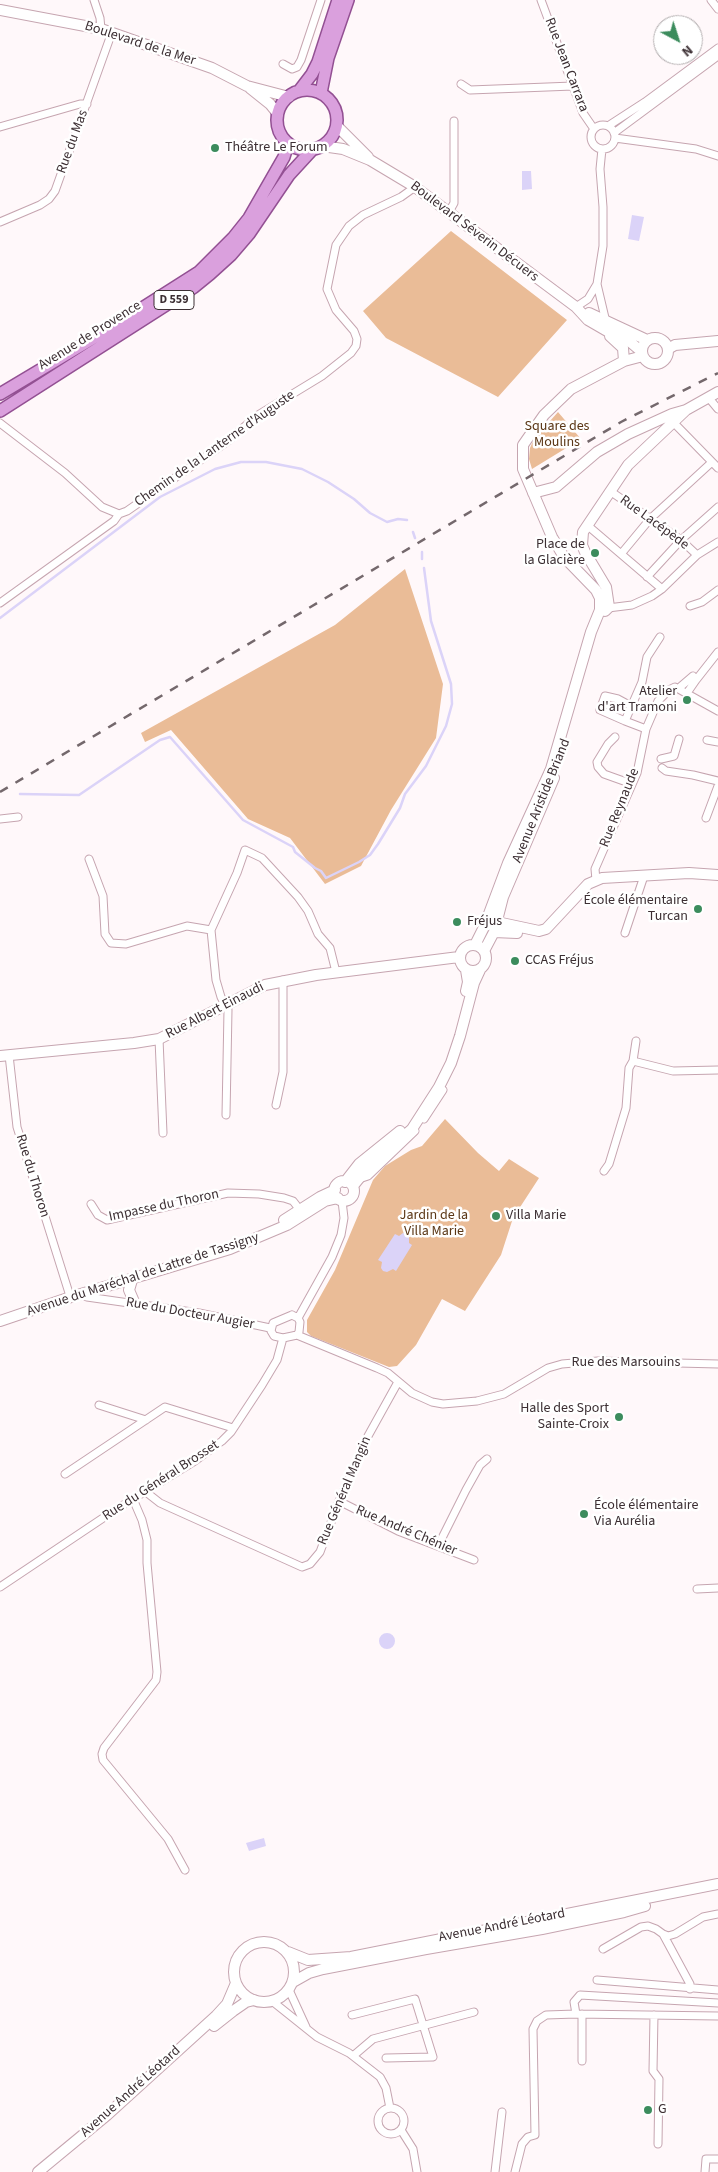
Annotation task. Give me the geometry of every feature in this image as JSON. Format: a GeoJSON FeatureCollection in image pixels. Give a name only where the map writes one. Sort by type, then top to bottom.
{"type":"FeatureCollection","features":[{"type":"Feature","properties":{"kind":"main road"},"geometry":{"type":"LineString","coordinates":[[294,94],[310,90],[321,93],[333,104],[336,110],[337,126],[329,141],[317,148],[303,150],[288,144],[280,133],[278,114],[294,94],[312,74],[318,62],[338,0]]}},
{"type":"Feature","properties":{"kind":"main road"},"geometry":{"type":"LineString","coordinates":[[321,93],[328,58],[348,0]]}},
{"type":"Feature","properties":{"kind":"main road","name":"Boulevard de la Mer"},"geometry":{"type":"LineString","coordinates":[[0,10],[112,32],[212,68],[247,86],[270,104],[278,114]]}},
{"type":"Feature","properties":{"kind":"main road","name":"Boulevard de la Mer"},"geometry":{"type":"LineString","coordinates":[[247,86],[294,94]]}},
{"type":"Feature","properties":{"kind":"main road","name":"Boulevard Séverin Décuers"},"geometry":{"type":"LineString","coordinates":[[337,126],[370,160]]}},
{"type":"Feature","properties":{"kind":"main road","name":"Avenue de Provence"},"geometry":{"type":"LineString","coordinates":[[0,394],[122,321],[199,272],[233,238],[248,218],[284,157],[288,144]]}},
{"type":"Feature","properties":{"kind":"main road","name":"Boulevard Séverin Décuers"},"geometry":{"type":"LineString","coordinates":[[317,148],[343,149],[370,160],[415,187],[450,212],[576,308],[588,320],[648,340]]}},
{"type":"Feature","properties":{"kind":"main road","name":"Avenue de Provence"},"geometry":{"type":"LineString","coordinates":[[0,410],[194,287],[210,274],[231,255],[249,234],[289,175],[317,148]]}},
{"type":"Feature","properties":{"kind":"main road"},"geometry":{"type":"LineString","coordinates":[[607,327],[623,348],[624,361]]}},
{"type":"Feature","properties":{"kind":"main road","name":"Boulevard Séverin Décuers"},"geometry":{"type":"LineString","coordinates":[[607,327],[629,341],[642,354]]}},
{"type":"Feature","properties":{"kind":"main road"},"geometry":{"type":"LineString","coordinates":[[604,607],[596,590],[564,557],[556,544],[523,469],[523,446],[529,435],[560,398],[571,388],[642,354],[648,340],[660,339],[668,349],[667,357],[661,363],[652,364],[642,354]]}},
{"type":"Feature","properties":{"kind":"main road"},"geometry":{"type":"LineString","coordinates":[[668,349],[675,345],[718,341]]}},
{"type":"Feature","properties":{"kind":"main road"},"geometry":{"type":"LineString","coordinates":[[533,493],[556,487],[597,452],[628,434],[672,414],[686,410],[713,394]]}},
{"type":"Feature","properties":{"kind":"main road"},"geometry":{"type":"LineString","coordinates":[[604,607],[604,582],[582,545],[583,532],[610,491],[641,451],[674,423],[686,410]]}},
{"type":"Feature","properties":{"kind":"main road","name":"Avenue Aristide Briand"},"geometry":{"type":"LineString","coordinates":[[480,948],[495,927],[503,896],[555,775],[604,607]]}},
{"type":"Feature","properties":{"kind":"main road","name":"Avenue Aristide Briand"},"geometry":{"type":"LineString","coordinates":[[480,948],[484,927],[508,864],[551,769],[591,632],[604,607]]}},
{"type":"Feature","properties":{"kind":"main road"},"geometry":{"type":"LineString","coordinates":[[495,927],[542,931],[554,922],[580,892],[596,880],[609,877],[689,873],[718,875]]}},
{"type":"Feature","properties":{"kind":"main road"},"geometry":{"type":"LineString","coordinates":[[484,927],[490,923],[509,932],[536,936],[546,934],[594,885],[605,881],[687,877],[718,879]]}},
{"type":"Feature","properties":{"kind":"main road"},"geometry":{"type":"LineString","coordinates":[[466,970],[468,982],[453,1045],[448,1061],[438,1081],[412,1120],[360,1164],[352,1182],[353,1196],[348,1200],[338,1196],[337,1185],[352,1182],[412,1128],[422,1115],[452,1062],[474,983],[485,963],[480,948],[464,948],[459,957],[461,965],[471,972],[480,970]]}},
{"type":"Feature","properties":{"kind":"main road","name":"Rue Albert Einaudi"},"geometry":{"type":"LineString","coordinates":[[4,1056],[134,1044],[159,1039],[224,1004],[265,985],[283,980],[445,957],[459,957]]}},
{"type":"Feature","properties":{"kind":"main road","name":"Avenue du Maréchal de Lattre de Tassigny"},"geometry":{"type":"LineString","coordinates":[[0,1316],[43,1304],[69,1293],[219,1249],[274,1226],[320,1197],[338,1196]]}},
{"type":"Feature","properties":{"kind":"main road","name":"Avenue du Maréchal de Lattre de Tassigny"},"geometry":{"type":"LineString","coordinates":[[0,1321],[253,1241],[304,1216],[325,1201],[338,1196]]}},
{"type":"Feature","properties":{"kind":"main road"},"geometry":{"type":"LineString","coordinates":[[132,1280],[130,1290],[135,1304]]}},
{"type":"Feature","properties":{"kind":"main road","name":"Avenue André Léotard"},"geometry":{"type":"LineString","coordinates":[[288,1952],[308,1960],[351,1957],[718,1884]]}},
{"type":"Feature","properties":{"kind":"main road","name":"Avenue André Léotard"},"geometry":{"type":"LineString","coordinates":[[291,1986],[309,1973],[323,1969],[426,1948],[542,1929],[718,1892]]}},
{"type":"Feature","properties":{"kind":"main road"},"geometry":{"type":"LineString","coordinates":[[260,1942],[271,1942],[288,1952],[294,1967],[291,1986],[284,1995],[272,2001],[254,2000],[243,1993],[236,1983],[234,1969],[247,1947],[260,1942]]}},
{"type":"Feature","properties":{"kind":"main road","name":"Avenue André Léotard"},"geometry":{"type":"LineString","coordinates":[[38,2172],[96,2125],[216,2016],[227,2004],[236,1983]]}},
{"type":"Feature","properties":{"kind":"main road","name":"Avenue André Léotard"},"geometry":{"type":"LineString","coordinates":[[48,2172],[112,2120],[221,2020],[246,2002],[254,2000]]}},
{"type":"Feature","properties":{"kind":"street"},"geometry":{"type":"LineString","coordinates":[[94,0],[100,18],[101,29]]}},
{"type":"Feature","properties":{"kind":"street"},"geometry":{"type":"LineString","coordinates":[[283,64],[292,69],[297,67],[321,0]]}},
{"type":"Feature","properties":{"kind":"street","name":"Rue Jean Carrara"},"geometry":{"type":"LineString","coordinates":[[541,0],[583,113],[594,129]]}},
{"type":"Feature","properties":{"kind":"street"},"geometry":{"type":"LineString","coordinates":[[711,0],[718,9]]}},
{"type":"Feature","properties":{"kind":"street","name":"Rue du Mas"},"geometry":{"type":"LineString","coordinates":[[0,222],[49,199],[55,191],[112,32]]}},
{"type":"Feature","properties":{"kind":"street"},"geometry":{"type":"LineString","coordinates":[[718,48],[645,102],[608,126],[604,125],[594,129],[592,142],[595,146],[602,149],[610,146],[614,136],[628,123],[718,56]]}},
{"type":"Feature","properties":{"kind":"street"},"geometry":{"type":"LineString","coordinates":[[461,84],[470,90],[573,86]]}},
{"type":"Feature","properties":{"kind":"street"},"geometry":{"type":"LineString","coordinates":[[0,127],[80,104],[87,104]]}},
{"type":"Feature","properties":{"kind":"street"},"geometry":{"type":"LineString","coordinates":[[450,212],[454,203],[454,121]]}},
{"type":"Feature","properties":{"kind":"street"},"geometry":{"type":"LineString","coordinates":[[628,123],[632,141]]}},
{"type":"Feature","properties":{"kind":"street"},"geometry":{"type":"LineString","coordinates":[[608,126],[614,136],[632,141],[696,149],[718,156]]}},
{"type":"Feature","properties":{"kind":"street"},"geometry":{"type":"LineString","coordinates":[[576,308],[588,299],[597,284],[603,246],[603,207],[600,169],[602,149]]}},
{"type":"Feature","properties":{"kind":"street","name":"Chemin de la Lanterne d'Auguste"},"geometry":{"type":"LineString","coordinates":[[0,603],[114,520],[119,514],[127,511],[228,441],[258,415],[322,376],[351,353],[356,346],[357,339],[354,331],[336,310],[327,289],[336,245],[349,226],[363,215],[401,197],[415,187]]}},
{"type":"Feature","properties":{"kind":"street"},"geometry":{"type":"LineString","coordinates":[[597,284],[607,327]]}},
{"type":"Feature","properties":{"kind":"street"},"geometry":{"type":"LineString","coordinates":[[713,394],[718,409]]}},
{"type":"Feature","properties":{"kind":"street"},"geometry":{"type":"LineString","coordinates":[[0,423],[65,473],[102,508],[119,514]]}},
{"type":"Feature","properties":{"kind":"street"},"geometry":{"type":"LineString","coordinates":[[674,423],[718,468]]}},
{"type":"Feature","properties":{"kind":"street"},"geometry":{"type":"LineString","coordinates":[[621,554],[650,519],[712,462]]}},
{"type":"Feature","properties":{"kind":"street","name":"Rue Lacépède"},"geometry":{"type":"LineString","coordinates":[[610,491],[681,540],[697,555]]}},
{"type":"Feature","properties":{"kind":"street"},"geometry":{"type":"LineString","coordinates":[[647,577],[681,540],[718,507]]}},
{"type":"Feature","properties":{"kind":"street"},"geometry":{"type":"LineString","coordinates":[[587,525],[662,590]]}},
{"type":"Feature","properties":{"kind":"street"},"geometry":{"type":"LineString","coordinates":[[604,607],[632,605],[662,590],[697,555],[718,542]]}},
{"type":"Feature","properties":{"kind":"street"},"geometry":{"type":"LineString","coordinates":[[690,606],[702,602],[717,591]]}},
{"type":"Feature","properties":{"kind":"street"},"geometry":{"type":"LineString","coordinates":[[626,721],[642,682],[647,657],[660,637]]}},
{"type":"Feature","properties":{"kind":"street"},"geometry":{"type":"LineString","coordinates":[[687,693],[718,652]]}},
{"type":"Feature","properties":{"kind":"street","name":"Rue Reynaude"},"geometry":{"type":"LineString","coordinates":[[596,880],[595,870],[637,773],[646,729],[658,701],[669,690],[677,688],[693,676],[696,680]]}},
{"type":"Feature","properties":{"kind":"street"},"geometry":{"type":"LineString","coordinates":[[677,688],[718,711]]}},
{"type":"Feature","properties":{"kind":"street"},"geometry":{"type":"LineString","coordinates":[[631,706],[618,699],[605,696],[600,710],[646,729]]}},
{"type":"Feature","properties":{"kind":"street"},"geometry":{"type":"LineString","coordinates":[[615,737],[608,744],[598,762],[598,767],[604,774],[632,784]]}},
{"type":"Feature","properties":{"kind":"street"},"geometry":{"type":"LineString","coordinates":[[661,758],[674,756],[679,738]]}},
{"type":"Feature","properties":{"kind":"street"},"geometry":{"type":"LineString","coordinates":[[707,740],[718,741]]}},
{"type":"Feature","properties":{"kind":"street"},"geometry":{"type":"LineString","coordinates":[[662,768],[666,771],[693,775],[718,782]]}},
{"type":"Feature","properties":{"kind":"street"},"geometry":{"type":"LineString","coordinates":[[706,818],[718,786]]}},
{"type":"Feature","properties":{"kind":"street"},"geometry":{"type":"LineString","coordinates":[[0,819],[18,817]]}},
{"type":"Feature","properties":{"kind":"street"},"geometry":{"type":"LineString","coordinates":[[226,1115],[228,1010],[216,980],[211,930],[237,873],[245,850],[262,858],[298,897],[308,911],[318,934],[330,948],[336,972]]}},
{"type":"Feature","properties":{"kind":"street"},"geometry":{"type":"LineString","coordinates":[[89,859],[103,896],[104,934],[111,943],[126,944],[187,926],[211,930]]}},
{"type":"Feature","properties":{"kind":"street"},"geometry":{"type":"LineString","coordinates":[[625,933],[643,879]]}},
{"type":"Feature","properties":{"kind":"street"},"geometry":{"type":"LineString","coordinates":[[276,1105],[283,1072],[283,980]]}},
{"type":"Feature","properties":{"kind":"street"},"geometry":{"type":"LineString","coordinates":[[159,1039],[163,1133]]}},
{"type":"Feature","properties":{"kind":"street"},"geometry":{"type":"LineString","coordinates":[[604,1171],[609,1164],[626,1108],[629,1068],[633,1061],[636,1041]]}},
{"type":"Feature","properties":{"kind":"street","name":"Rue du Thoron"},"geometry":{"type":"LineString","coordinates":[[4,1056],[17,1127],[69,1293]]}},
{"type":"Feature","properties":{"kind":"street"},"geometry":{"type":"LineString","coordinates":[[633,1061],[674,1071],[718,1070]]}},
{"type":"Feature","properties":{"kind":"street","name":"Impasse du Thoron"},"geometry":{"type":"LineString","coordinates":[[92,1204],[98,1215],[107,1220],[209,1195],[228,1193],[259,1194],[284,1198],[293,1201],[300,1210]]}},
{"type":"Feature","properties":{"kind":"street"},"geometry":{"type":"LineString","coordinates":[[298,1318],[332,1257],[341,1235],[344,1218],[338,1196]]}},
{"type":"Feature","properties":{"kind":"street","name":"Rue du Docteur Augier"},"geometry":{"type":"LineString","coordinates":[[81,1294],[87,1297],[199,1313],[270,1328]]}},
{"type":"Feature","properties":{"kind":"street"},"geometry":{"type":"LineString","coordinates":[[297,1335],[301,1327],[298,1318],[292,1315],[274,1321],[270,1328],[274,1336],[283,1338],[297,1335],[388,1373],[398,1382]]}},
{"type":"Feature","properties":{"kind":"street","name":"Rue du Général Brosset"},"geometry":{"type":"LineString","coordinates":[[0,1587],[133,1499],[211,1451],[233,1428],[277,1360],[283,1338]]}},
{"type":"Feature","properties":{"kind":"street","name":"Rue des Marsouins"},"geometry":{"type":"LineString","coordinates":[[398,1382],[412,1394],[432,1402],[457,1403],[504,1394],[548,1368],[562,1364],[598,1361],[718,1364]]}},
{"type":"Feature","properties":{"kind":"street","name":"Rue Général Mangin"},"geometry":{"type":"LineString","coordinates":[[146,1492],[160,1503],[302,1568],[310,1564],[320,1552],[339,1501],[368,1436],[398,1382]]}},
{"type":"Feature","properties":{"kind":"street"},"geometry":{"type":"LineString","coordinates":[[99,1405],[146,1420]]}},
{"type":"Feature","properties":{"kind":"street"},"geometry":{"type":"LineString","coordinates":[[65,1474],[165,1407],[233,1428]]}},
{"type":"Feature","properties":{"kind":"street"},"geometry":{"type":"LineString","coordinates":[[438,1546],[480,1465],[487,1459]]}},
{"type":"Feature","properties":{"kind":"street"},"geometry":{"type":"LineString","coordinates":[[133,1499],[142,1520],[147,1540],[147,1563],[157,1672],[156,1680],[104,1748],[102,1754],[103,1760],[168,1839],[185,1870]]}},
{"type":"Feature","properties":{"kind":"street","name":"Rue André Chénier"},"geometry":{"type":"LineString","coordinates":[[339,1501],[398,1531],[474,1560]]}},
{"type":"Feature","properties":{"kind":"street"},"geometry":{"type":"LineString","coordinates":[[697,1589],[718,1588]]}},
{"type":"Feature","properties":{"kind":"street"},"geometry":{"type":"LineString","coordinates":[[603,1949],[641,1927],[648,1926],[668,1936],[675,1934],[703,1917],[718,1914]]}},
{"type":"Feature","properties":{"kind":"street"},"geometry":{"type":"LineString","coordinates":[[662,1934],[690,1984],[690,1989]]}},
{"type":"Feature","properties":{"kind":"street"},"geometry":{"type":"LineString","coordinates":[[596,1980],[718,1990]]}},
{"type":"Feature","properties":{"kind":"street"},"geometry":{"type":"LineString","coordinates":[[291,1986],[307,2029]]}},
{"type":"Feature","properties":{"kind":"street"},"geometry":{"type":"LineString","coordinates":[[582,2061],[578,2014],[574,2002],[580,1995],[718,2003]]}},
{"type":"Feature","properties":{"kind":"street"},"geometry":{"type":"LineString","coordinates":[[352,2016],[415,1999],[433,2057],[386,2058]]}},
{"type":"Feature","properties":{"kind":"street"},"geometry":{"type":"LineString","coordinates":[[272,2001],[307,2029],[353,2056],[380,2077],[386,2088],[390,2108]]}},
{"type":"Feature","properties":{"kind":"street"},"geometry":{"type":"LineString","coordinates":[[353,2056],[373,2039],[474,2012]]}},
{"type":"Feature","properties":{"kind":"street"},"geometry":{"type":"LineString","coordinates":[[515,2172],[522,2144],[528,2137],[535,2135],[533,2029],[537,2021],[546,2015],[578,2014],[718,2016]]}},
{"type":"Feature","properties":{"kind":"street"},"geometry":{"type":"LineString","coordinates":[[654,2015],[653,2071],[659,2079],[658,2144]]}},
{"type":"Feature","properties":{"kind":"street"},"geometry":{"type":"LineString","coordinates":[[390,2108],[402,2114],[404,2122],[401,2130],[390,2135],[381,2131],[377,2120],[379,2114],[390,2108]]}},
{"type":"Feature","properties":{"kind":"street"},"geometry":{"type":"LineString","coordinates":[[495,2172],[502,2112]]}},
{"type":"Feature","properties":{"kind":"street"},"geometry":{"type":"LineString","coordinates":[[401,2130],[413,2148],[417,2172]]}},
{"type":"Feature","properties":{"kind":"street"},"geometry":{"type":"LineString","coordinates":[[705,2172],[706,2159],[718,2159]]}},
{"type":"Feature","properties":{"kind":"green space"},"geometry":{"type":"Polygon","coordinates":[[[451,231],[567,320],[498,397],[386,338],[363,311],[451,231]]]}},
{"type":"Feature","properties":{"kind":"green space","name":"Square des Moulins"},"geometry":{"type":"Polygon","coordinates":[[[558,412],[581,439],[532,469],[529,459],[530,448],[534,439],[558,412]]]}},
{"type":"Feature","properties":{"kind":"green space"},"geometry":{"type":"Polygon","coordinates":[[[405,569],[443,684],[436,738],[391,810],[361,866],[325,884],[290,838],[248,819],[171,730],[145,742],[141,733],[335,625],[405,569]]]}},
{"type":"Feature","properties":{"kind":"green space","name":"Jardin de la Villa Marie"},"geometry":{"type":"Polygon","coordinates":[[[445,1119],[478,1153],[499,1171],[509,1159],[539,1178],[513,1218],[501,1255],[465,1311],[442,1299],[416,1345],[397,1366],[389,1367],[311,1336],[307,1332],[307,1320],[335,1270],[373,1180],[385,1166],[411,1150],[422,1146],[445,1119]]]}},
{"type":"Feature","properties":{"kind":"shaded area"},"geometry":{"type":"Polygon","coordinates":[[[522,171],[531,171],[532,189],[522,190],[522,171]]]}},
{"type":"Feature","properties":{"kind":"shaded area"},"geometry":{"type":"Polygon","coordinates":[[[632,215],[644,217],[639,241],[628,239],[632,215]]]}},
{"type":"Feature","properties":{"kind":"shaded area"},"geometry":{"type":"Polygon","coordinates":[[[403,1233],[409,1235],[409,1243],[412,1245],[396,1271],[393,1269],[387,1272],[383,1271],[381,1268],[382,1262],[378,1260],[395,1234],[399,1236],[403,1233]]]}},
{"type":"Feature","properties":{"kind":"shaded area"},"geometry":{"type":"Polygon","coordinates":[[[384,1633],[390,1633],[395,1638],[393,1647],[384,1649],[379,1644],[379,1638],[384,1633]]]}},
{"type":"Feature","properties":{"kind":"shaded area"},"geometry":{"type":"Polygon","coordinates":[[[264,1838],[266,1846],[249,1851],[246,1843],[264,1838]]]}},
{"type":"Feature","properties":{"kind":"waterway"},"geometry":{"type":"LineString","coordinates":[[0,618],[160,497],[215,469],[241,462],[266,462],[302,469],[328,482],[354,499],[370,513],[387,522],[398,519],[407,520]]}},
{"type":"Feature","properties":{"kind":"waterway"},"geometry":{"type":"LineString","coordinates":[[413,532],[415,538]]}},
{"type":"Feature","properties":{"kind":"waterway"},"geometry":{"type":"LineString","coordinates":[[422,552],[422,559]]}},
{"type":"Feature","properties":{"kind":"waterway"},"geometry":{"type":"LineString","coordinates":[[20,794],[79,795],[160,740],[170,737],[243,820],[293,847],[295,852],[321,871],[326,878],[359,862],[370,855],[378,844],[400,808],[405,794],[426,766],[446,726],[452,704],[451,684],[431,621],[424,568]]}},
{"type":"Feature","properties":{"kind":"railway"},"geometry":{"type":"LineString","coordinates":[[0,792],[621,422],[718,373]]}},
{"type":"Feature","properties":{"kind":"place","name":"Théâtre Le Forum"},"geometry":{"type":"Point","coordinates":[215,148]}},
{"type":"Feature","properties":{"kind":"place","name":"Place de la Glacière"},"geometry":{"type":"Point","coordinates":[595,553]}},
{"type":"Feature","properties":{"kind":"place","name":"Atelier d'art Tramoni"},"geometry":{"type":"Point","coordinates":[687,700]}},
{"type":"Feature","properties":{"kind":"place","name":"École élémentaire Turcan"},"geometry":{"type":"Point","coordinates":[698,909]}},
{"type":"Feature","properties":{"kind":"place","name":"Fréjus"},"geometry":{"type":"Point","coordinates":[457,922]}},
{"type":"Feature","properties":{"kind":"place","name":"CCAS Fréjus"},"geometry":{"type":"Point","coordinates":[515,961]}},
{"type":"Feature","properties":{"kind":"place","name":"Villa Marie"},"geometry":{"type":"Point","coordinates":[496,1216]}},
{"type":"Feature","properties":{"kind":"place","name":"Halle des Sport Sainte-Croix"},"geometry":{"type":"Point","coordinates":[619,1417]}},
{"type":"Feature","properties":{"kind":"place","name":"École élémentaire Via Aurélia"},"geometry":{"type":"Point","coordinates":[584,1514]}},
{"type":"Feature","properties":{"kind":"place","name":"G"},"geometry":{"type":"Point","coordinates":[648,2110]}}]}
